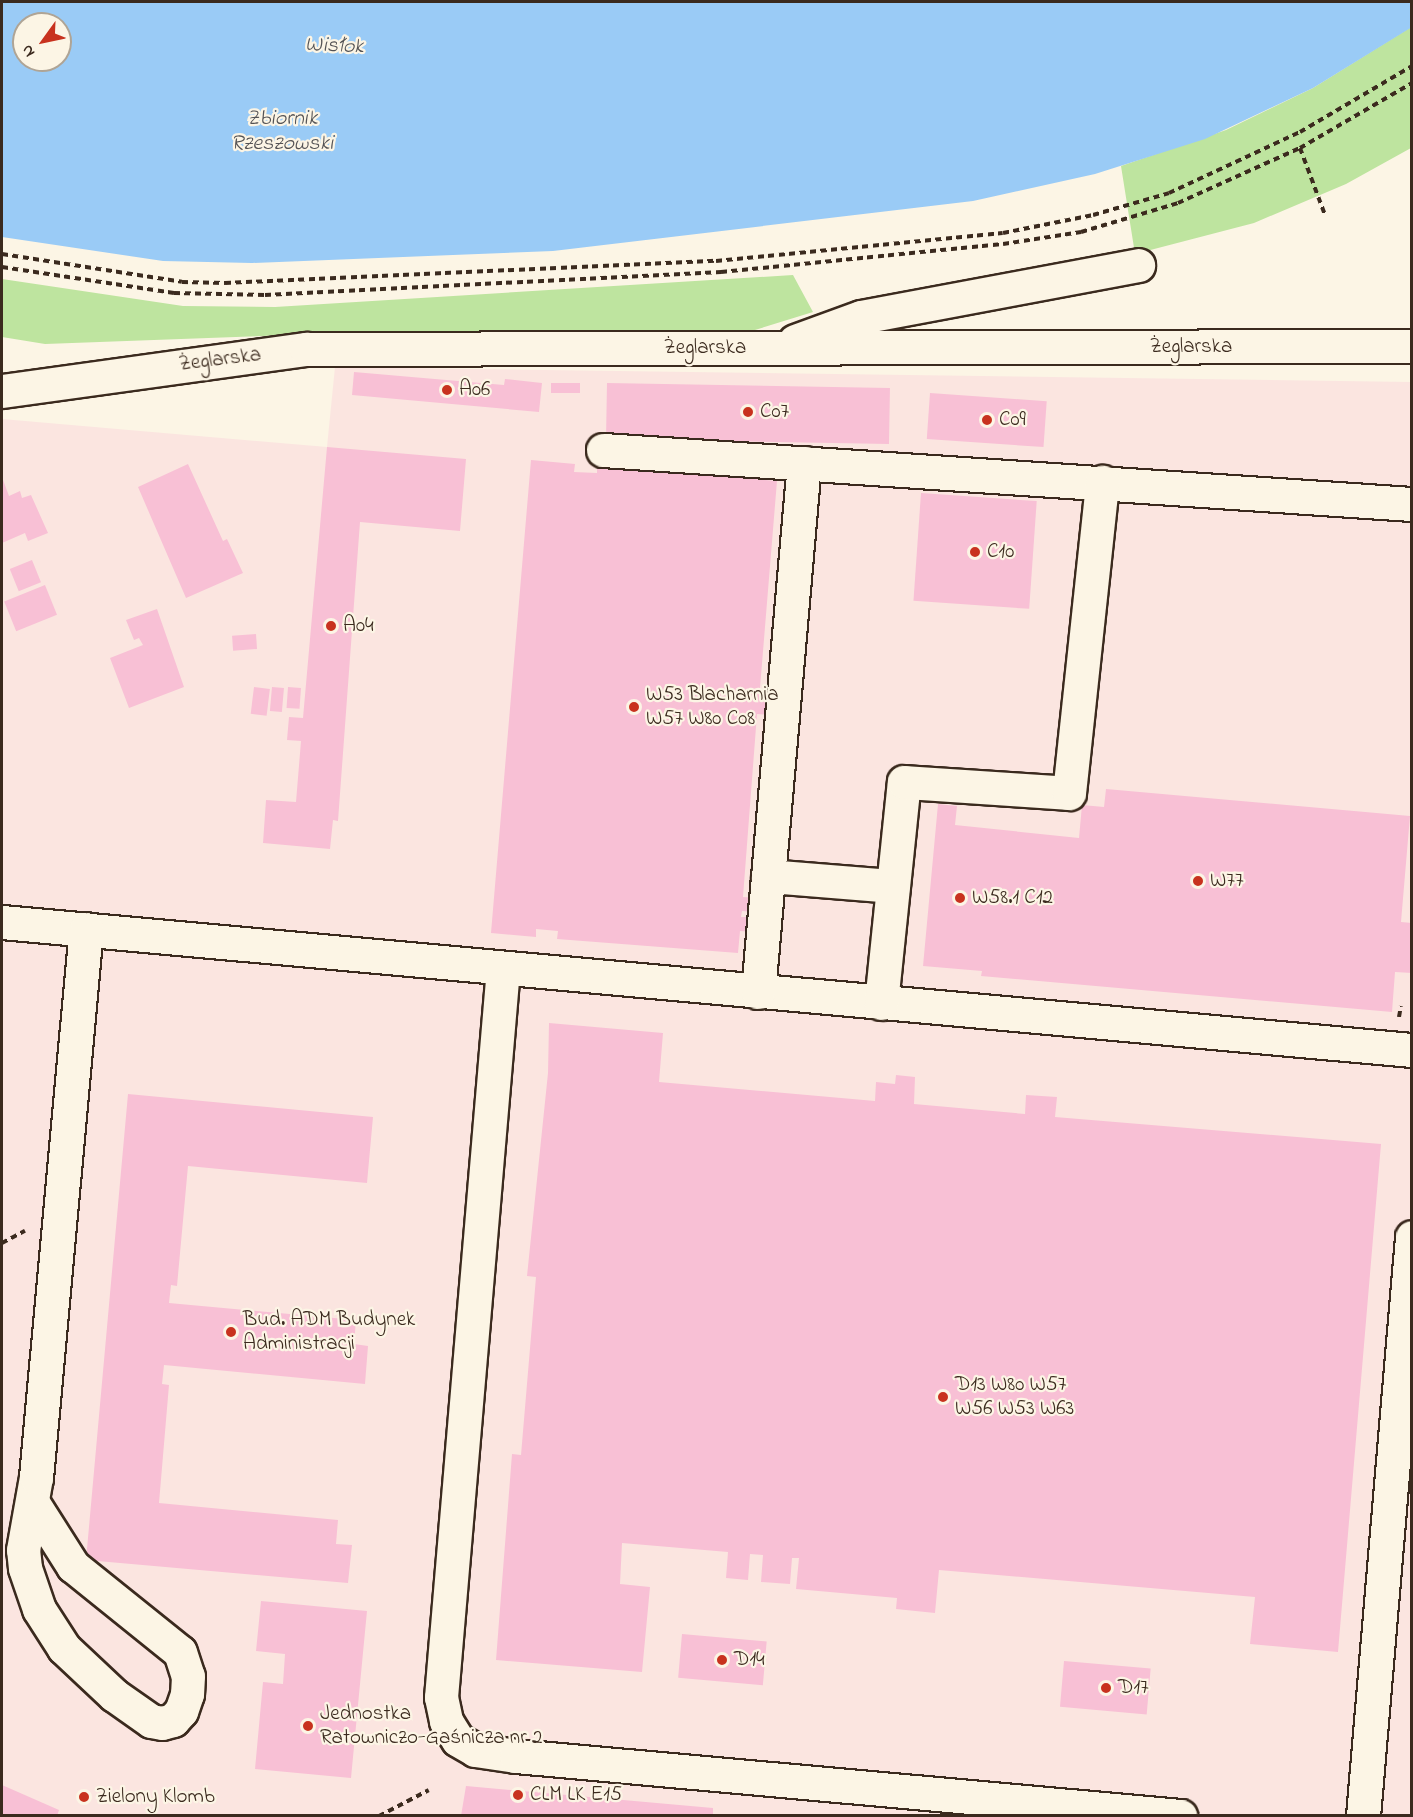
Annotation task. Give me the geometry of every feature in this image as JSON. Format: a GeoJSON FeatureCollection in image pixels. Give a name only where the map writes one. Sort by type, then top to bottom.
{"type":"FeatureCollection","features":[{"type":"Feature","properties":{"kind":"street"},"geometry":{"type":"LineString","coordinates":[[778,348],[861,316],[1080,279],[1138,266]]}},
{"type":"Feature","properties":{"kind":"street","name":"Żeglarska"},"geometry":{"type":"LineString","coordinates":[[2,391],[306,349],[1412,346]]}},
{"type":"Feature","properties":{"kind":"street"},"geometry":{"type":"LineString","coordinates":[[603,450],[1412,504]]}},
{"type":"Feature","properties":{"kind":"street"},"geometry":{"type":"LineString","coordinates":[[758,992],[804,463]]}},
{"type":"Feature","properties":{"kind":"street"},"geometry":{"type":"LineString","coordinates":[[881,1003],[903,782],[1069,793],[1102,482]]}},
{"type":"Feature","properties":{"kind":"street"},"geometry":{"type":"LineString","coordinates":[[768,876],[893,886]]}},
{"type":"Feature","properties":{"kind":"street"},"geometry":{"type":"LineString","coordinates":[[2,922],[1412,1050]]}},
{"type":"Feature","properties":{"kind":"street"},"geometry":{"type":"LineString","coordinates":[[33,1503],[73,1566],[180,1652],[187,1670],[187,1694],[181,1711],[172,1720],[162,1723],[151,1721],[130,1707],[82,1667],[50,1629],[30,1590],[23,1550],[33,1503],[86,929]]}},
{"type":"Feature","properties":{"kind":"street"},"geometry":{"type":"LineString","coordinates":[[503,968],[441,1697],[446,1721],[458,1740],[475,1750],[516,1756],[1179,1815]]}},
{"type":"Feature","properties":{"kind":"street"},"geometry":{"type":"LineString","coordinates":[[1363,1815],[1412,1237]]}},
{"type":"Feature","properties":{"kind":"path"},"geometry":{"type":"LineString","coordinates":[[2,254],[182,282],[225,283],[716,261],[1003,232],[1093,215],[1169,193],[1300,132],[1412,66]]}},
{"type":"Feature","properties":{"kind":"path"},"geometry":{"type":"LineString","coordinates":[[2,267],[174,293],[265,295],[722,272],[1081,232],[1178,203],[1300,148],[1412,83]]}},
{"type":"Feature","properties":{"kind":"path"},"geometry":{"type":"LineString","coordinates":[[1300,148],[1325,215]]}},
{"type":"Feature","properties":{"kind":"path"},"geometry":{"type":"LineString","coordinates":[[380,1815],[429,1790]]}},
{"type":"Feature","properties":{"kind":"shaded area"},"geometry":{"type":"Polygon","coordinates":[[[335,367],[1411,382],[1411,1815],[2,1815],[2,419],[327,447],[335,367]]]}},
{"type":"Feature","properties":{"kind":"green space"},"geometry":{"type":"Polygon","coordinates":[[[1411,27],[1411,148],[1346,184],[1254,223],[1135,254],[1121,166],[1226,130],[1313,88],[1411,27]]]}},
{"type":"Feature","properties":{"kind":"green space"},"geometry":{"type":"Polygon","coordinates":[[[793,275],[813,312],[755,330],[345,333],[45,344],[2,337],[2,279],[183,306],[275,307],[793,275]]]}},
{"type":"Feature","properties":{"kind":"water","name":"Zbiornik Rzeszowski"},"geometry":{"type":"Polygon","coordinates":[[[2,2],[1411,2],[1412,27],[1313,88],[1205,139],[1095,174],[973,201],[553,251],[252,263],[163,261],[2,237],[2,2]]]}},
{"type":"Feature","properties":{"kind":"building","name":"A06"},"geometry":{"type":"Polygon","coordinates":[[[354,372],[504,385],[505,379],[542,383],[539,412],[352,395],[354,372]]]}},
{"type":"Feature","properties":{"kind":"building"},"geometry":{"type":"Polygon","coordinates":[[[551,383],[580,383],[580,393],[551,393],[551,383]]]}},
{"type":"Feature","properties":{"kind":"building","name":"C07"},"geometry":{"type":"Polygon","coordinates":[[[607,383],[890,388],[889,444],[606,439],[607,383]]]}},
{"type":"Feature","properties":{"kind":"building","name":"C09"},"geometry":{"type":"Polygon","coordinates":[[[930,393],[1047,401],[1044,447],[927,439],[930,393]]]}},
{"type":"Feature","properties":{"kind":"building","name":"A04"},"geometry":{"type":"Polygon","coordinates":[[[327,447],[466,459],[460,531],[360,522],[338,821],[333,820],[330,849],[263,843],[266,800],[296,802],[301,741],[287,740],[289,717],[303,718],[327,447]]]}},
{"type":"Feature","properties":{"kind":"building","name":"W53 Blacharnia W57 W80 C08"},"geometry":{"type":"Polygon","coordinates":[[[531,460],[575,464],[574,472],[597,473],[597,465],[777,481],[759,700],[774,701],[773,715],[757,714],[743,897],[758,898],[756,912],[742,911],[741,917],[756,917],[755,932],[740,931],[738,953],[557,939],[558,931],[536,929],[536,937],[491,933],[531,460]]]}},
{"type":"Feature","properties":{"kind":"building"},"geometry":{"type":"Polygon","coordinates":[[[188,464],[223,541],[227,539],[243,573],[186,598],[138,487],[188,464]]]}},
{"type":"Feature","properties":{"kind":"building"},"geometry":{"type":"Polygon","coordinates":[[[2,477],[9,496],[20,491],[22,498],[31,495],[48,533],[28,541],[25,533],[2,543],[2,477]]]}},
{"type":"Feature","properties":{"kind":"building","name":"C10"},"geometry":{"type":"Polygon","coordinates":[[[921,493],[1037,501],[1029,609],[913,601],[921,493]]]}},
{"type":"Feature","properties":{"kind":"building"},"geometry":{"type":"Polygon","coordinates":[[[32,560],[41,582],[19,591],[10,569],[32,560]]]}},
{"type":"Feature","properties":{"kind":"building"},"geometry":{"type":"Polygon","coordinates":[[[45,585],[57,615],[16,631],[4,601],[45,585]]]}},
{"type":"Feature","properties":{"kind":"building"},"geometry":{"type":"Polygon","coordinates":[[[157,609],[184,687],[129,708],[110,658],[143,645],[139,638],[134,640],[126,620],[157,609]]]}},
{"type":"Feature","properties":{"kind":"building"},"geometry":{"type":"Polygon","coordinates":[[[256,634],[257,649],[233,651],[232,636],[256,634]]]}},
{"type":"Feature","properties":{"kind":"building"},"geometry":{"type":"Polygon","coordinates":[[[254,687],[270,689],[267,716],[251,714],[254,687]]]}},
{"type":"Feature","properties":{"kind":"building"},"geometry":{"type":"Polygon","coordinates":[[[272,687],[284,688],[282,712],[270,711],[272,687]]]}},
{"type":"Feature","properties":{"kind":"building"},"geometry":{"type":"Polygon","coordinates":[[[288,687],[301,688],[300,709],[287,708],[288,687]]]}},
{"type":"Feature","properties":{"kind":"building","name":"W77"},"geometry":{"type":"Polygon","coordinates":[[[1106,789],[1410,816],[1401,922],[1412,923],[1412,973],[1395,972],[1392,1012],[981,976],[982,971],[923,966],[938,804],[957,806],[955,825],[1079,838],[1082,805],[1104,807],[1106,789]]]}},
{"type":"Feature","properties":{"kind":"building","name":"D13 W80 W57 W56 W53 W63"},"geometry":{"type":"Polygon","coordinates":[[[549,1023],[663,1033],[659,1082],[875,1101],[876,1082],[895,1084],[896,1075],[915,1077],[914,1104],[1025,1114],[1026,1095],[1057,1097],[1055,1117],[1381,1144],[1338,1652],[1250,1644],[1255,1597],[939,1570],[935,1613],[896,1609],[897,1598],[796,1589],[799,1558],[792,1558],[790,1584],[761,1582],[763,1555],[750,1554],[748,1580],[726,1578],[728,1552],[622,1543],[620,1584],[650,1587],[642,1672],[496,1660],[512,1454],[521,1455],[536,1277],[527,1276],[548,1073],[549,1023]]]}},
{"type":"Feature","properties":{"kind":"building","name":"Bud. ADM Budynek Administracji"},"geometry":{"type":"Polygon","coordinates":[[[128,1094],[373,1117],[367,1183],[188,1166],[177,1286],[171,1285],[169,1303],[356,1320],[354,1344],[368,1346],[365,1384],[164,1365],[162,1384],[169,1385],[159,1503],[338,1520],[336,1544],[352,1545],[348,1583],[86,1560],[128,1094]]]}},
{"type":"Feature","properties":{"kind":"building","name":"Jednostka Ratowniczo-Gaśnicza nr 2"},"geometry":{"type":"Polygon","coordinates":[[[261,1601],[367,1611],[351,1778],[255,1769],[263,1682],[283,1684],[285,1654],[256,1651],[261,1601]]]}},
{"type":"Feature","properties":{"kind":"building","name":"D14"},"geometry":{"type":"Polygon","coordinates":[[[682,1634],[767,1641],[763,1685],[678,1678],[682,1634]]]}},
{"type":"Feature","properties":{"kind":"building","name":"D17"},"geometry":{"type":"Polygon","coordinates":[[[1064,1661],[1151,1669],[1147,1714],[1060,1707],[1064,1661]]]}},
{"type":"Feature","properties":{"kind":"building"},"geometry":{"type":"Polygon","coordinates":[[[2,1785],[59,1810],[57,1816],[2,1816],[2,1785]]]}},
{"type":"Feature","properties":{"kind":"building","name":"CLM LK E15"},"geometry":{"type":"Polygon","coordinates":[[[466,1786],[713,1808],[713,1816],[461,1816],[466,1786]]]}},
{"type":"Feature","properties":{"kind":"place","name":"A06"},"geometry":{"type":"Point","coordinates":[447,390]}},
{"type":"Feature","properties":{"kind":"place","name":"C07"},"geometry":{"type":"Point","coordinates":[748,412]}},
{"type":"Feature","properties":{"kind":"place","name":"C09"},"geometry":{"type":"Point","coordinates":[987,420]}},
{"type":"Feature","properties":{"kind":"place","name":"C10"},"geometry":{"type":"Point","coordinates":[975,552]}},
{"type":"Feature","properties":{"kind":"place","name":"A04"},"geometry":{"type":"Point","coordinates":[331,626]}},
{"type":"Feature","properties":{"kind":"place","name":"W53 Blacharnia W57 W80 C08"},"geometry":{"type":"Point","coordinates":[634,707]}},
{"type":"Feature","properties":{"kind":"place","name":"W77"},"geometry":{"type":"Point","coordinates":[1198,881]}},
{"type":"Feature","properties":{"kind":"place","name":"W58.1 C12"},"geometry":{"type":"Point","coordinates":[960,898]}},
{"type":"Feature","properties":{"kind":"place","name":"Bud. ADM Budynek Administracji"},"geometry":{"type":"Point","coordinates":[231,1332]}},
{"type":"Feature","properties":{"kind":"place","name":"D13 W80 W57 W56 W53 W63"},"geometry":{"type":"Point","coordinates":[943,1397]}},
{"type":"Feature","properties":{"kind":"place","name":"D14"},"geometry":{"type":"Point","coordinates":[722,1660]}},
{"type":"Feature","properties":{"kind":"place","name":"D17"},"geometry":{"type":"Point","coordinates":[1106,1688]}},
{"type":"Feature","properties":{"kind":"place","name":"Jednostka Ratowniczo-Gaśnicza nr 2"},"geometry":{"type":"Point","coordinates":[308,1726]}},
{"type":"Feature","properties":{"kind":"place","name":"CLM LK E15"},"geometry":{"type":"Point","coordinates":[518,1795]}},
{"type":"Feature","properties":{"kind":"place","name":"Zielony Klomb"},"geometry":{"type":"Point","coordinates":[84,1797]}},
{"type":"Feature","properties":{"kind":"water label","name":"Wisłok"},"geometry":{"type":"Point","coordinates":[334,47]}}]}
